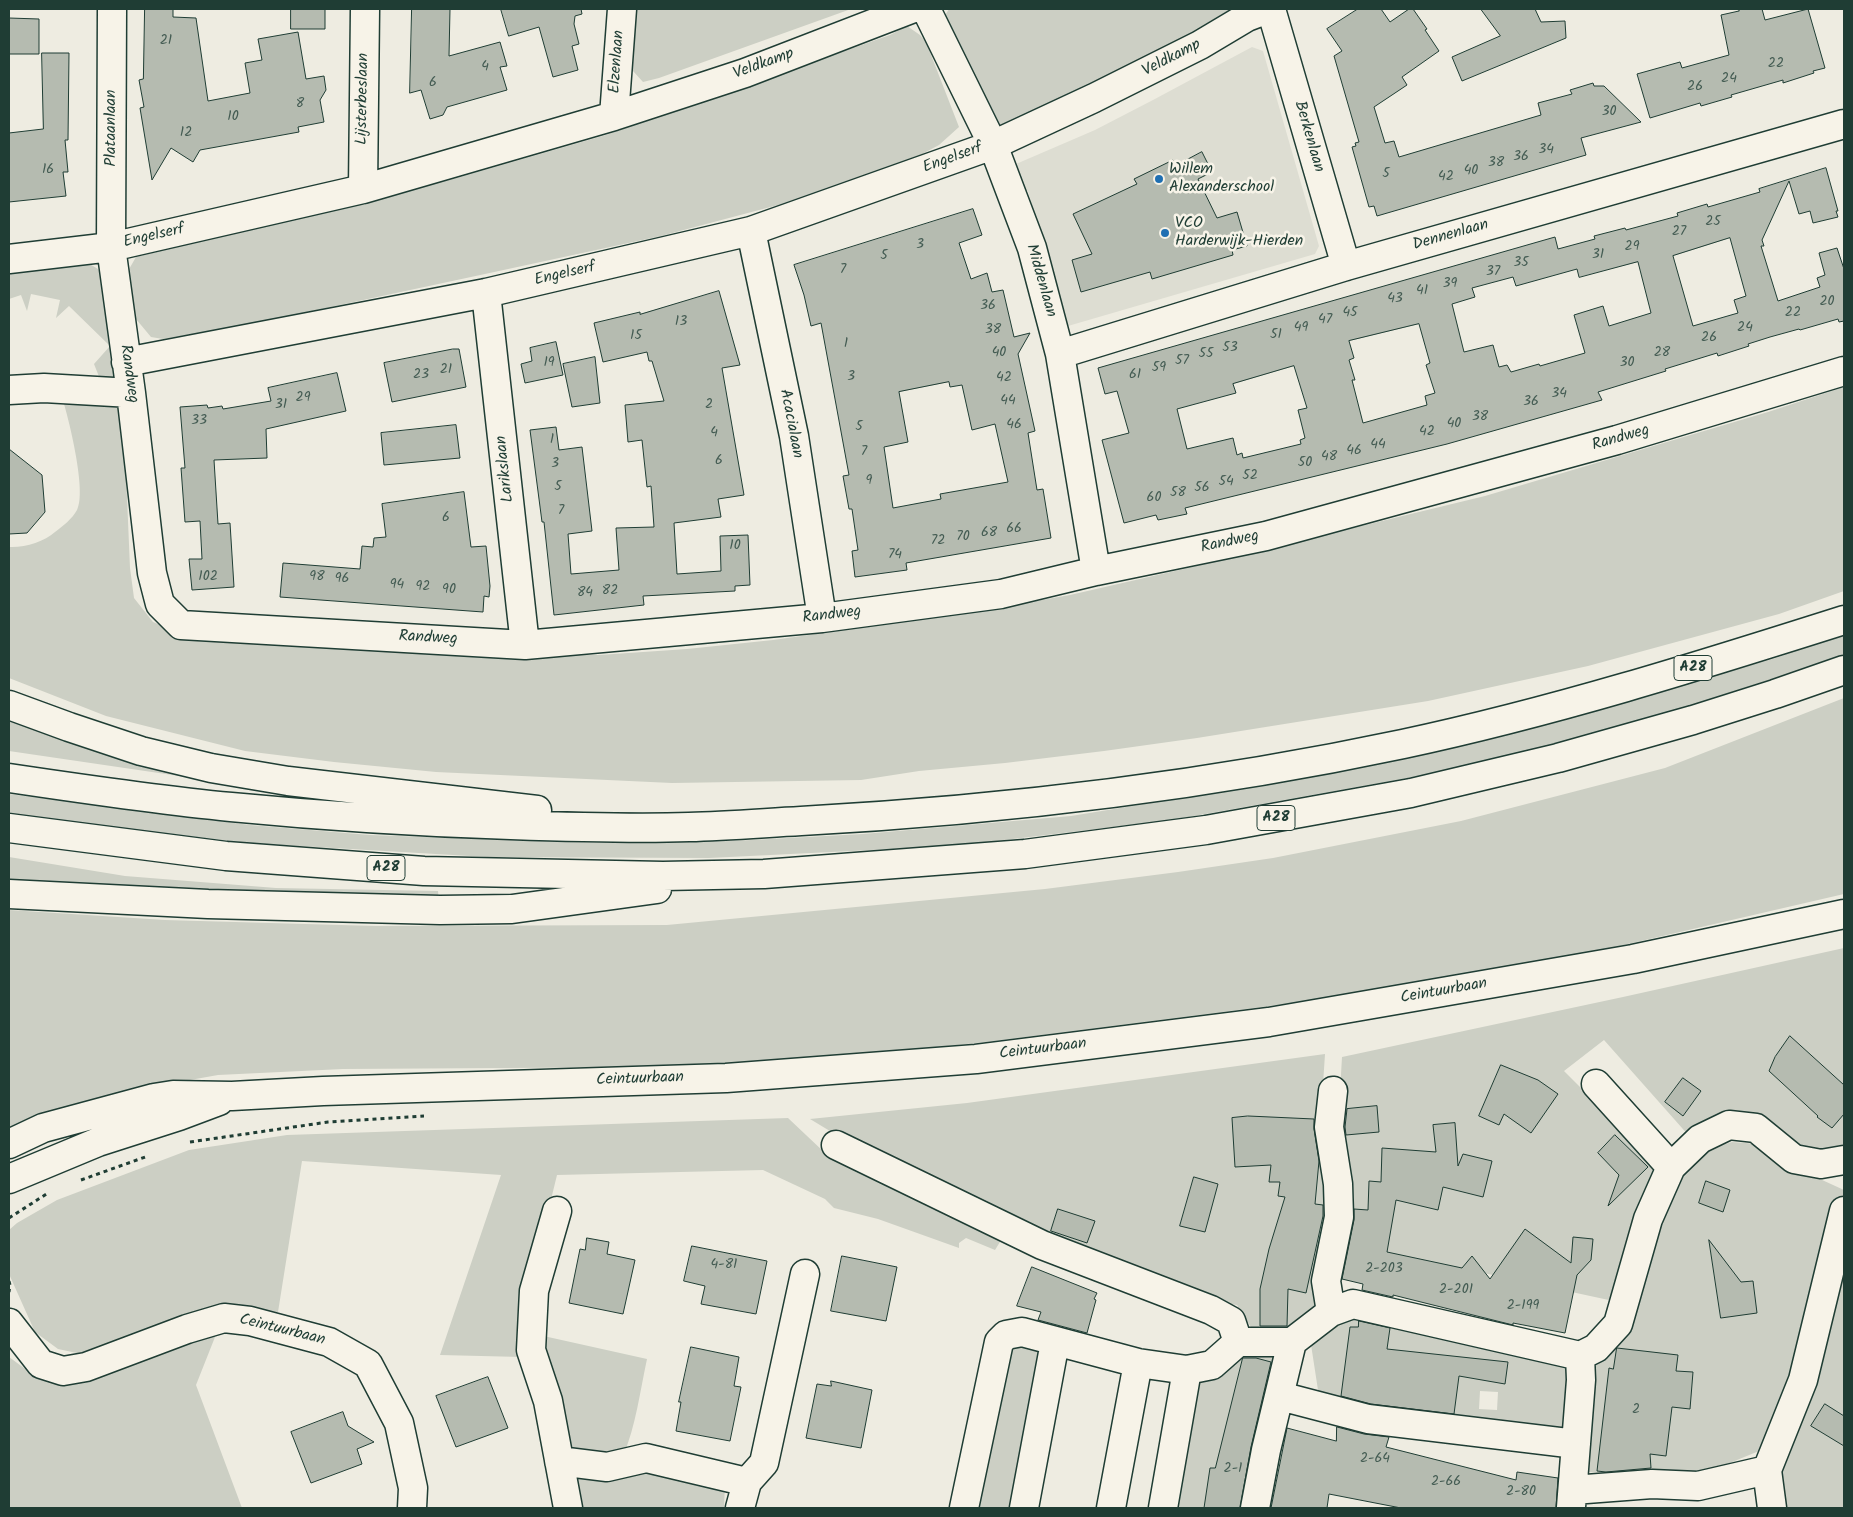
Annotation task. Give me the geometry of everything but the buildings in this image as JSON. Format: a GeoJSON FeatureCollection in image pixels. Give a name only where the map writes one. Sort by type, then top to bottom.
{"type":"FeatureCollection","features":[{"type":"Feature","properties":{"kind":"main road","name":"Plataanlaan"},"geometry":{"type":"LineString","coordinates":[[111,247],[112,9]]}},
{"type":"Feature","properties":{"kind":"main road","name":"Lijsterbeslaan"},"geometry":{"type":"LineString","coordinates":[[363,189],[365,9]]}},
{"type":"Feature","properties":{"kind":"main road","name":"Elzenlaan"},"geometry":{"type":"LineString","coordinates":[[614,116],[622,9]]}},
{"type":"Feature","properties":{"kind":"main road","name":"Veldkamp"},"geometry":{"type":"LineString","coordinates":[[614,116],[745,73],[911,9]]}},
{"type":"Feature","properties":{"kind":"main road","name":"Middenlaan"},"geometry":{"type":"LineString","coordinates":[[926,9],[993,145],[1032,248],[1060,354],[1096,571]]}},
{"type":"Feature","properties":{"kind":"main road","name":"Veldkamp"},"geometry":{"type":"LineString","coordinates":[[993,145],[1094,98],[1200,45],[1246,17],[1269,9]]}},
{"type":"Feature","properties":{"kind":"main road","name":"Berkenlaan"},"geometry":{"type":"LineString","coordinates":[[1269,9],[1346,266]]}},
{"type":"Feature","properties":{"kind":"main road","name":"Engelserf"},"geometry":{"type":"LineString","coordinates":[[9,259],[111,247],[363,189],[614,116]]}},
{"type":"Feature","properties":{"kind":"main road","name":"Dennenlaan"},"geometry":{"type":"LineString","coordinates":[[1060,354],[1346,266],[1844,124]]}},
{"type":"Feature","properties":{"kind":"main road","name":"Engelserf"},"geometry":{"type":"LineString","coordinates":[[126,362],[486,293],[751,231],[993,145]]}},
{"type":"Feature","properties":{"kind":"main road","name":"Acacialaan"},"geometry":{"type":"LineString","coordinates":[[751,231],[794,436],[822,618]]}},
{"type":"Feature","properties":{"kind":"main road","name":"Randweg"},"geometry":{"type":"LineString","coordinates":[[111,247],[131,394],[152,574],[160,604],[181,625],[525,644],[822,618],[1001,594],[1096,571],[1266,536],[1617,440],[1844,371]]}},
{"type":"Feature","properties":{"kind":"main road","name":"Larikslaan"},"geometry":{"type":"LineString","coordinates":[[486,293],[525,644]]}},
{"type":"Feature","properties":{"kind":"main road"},"geometry":{"type":"LineString","coordinates":[[9,390],[44,388],[131,394]]}},
{"type":"Feature","properties":{"kind":"main road","name":"A28"},"geometry":{"type":"LineString","coordinates":[[9,778],[226,807],[422,822],[552,826],[688,828],[875,817],[1016,805],[1196,782],[1403,744],[1541,711],[1678,673],[1844,620]]}},
{"type":"Feature","properties":{"kind":"main road","name":"A28"},"geometry":{"type":"LineString","coordinates":[[9,828],[226,856],[424,871],[663,876],[764,874],[1025,854],[1206,830],[1411,793],[1558,758],[1693,720],[1844,670]]}},
{"type":"Feature","properties":{"kind":"main road","name":"A28"},"geometry":{"type":"LineString","coordinates":[[9,705],[68,727],[141,750],[211,768],[288,781],[688,828]]}},
{"type":"Feature","properties":{"kind":"main road","name":"A28"},"geometry":{"type":"LineString","coordinates":[[9,894],[227,904],[440,910],[503,909],[764,874]]}},
{"type":"Feature","properties":{"kind":"main road","name":"Ceintuurbaan"},"geometry":{"type":"LineString","coordinates":[[9,1144],[43,1128],[154,1098],[173,1095],[232,1096],[323,1090],[726,1078],[976,1059],[1279,1020],[1633,959],[1844,914]]}},
{"type":"Feature","properties":{"kind":"main road"},"geometry":{"type":"LineString","coordinates":[[1596,1084],[1671,1168]]}},
{"type":"Feature","properties":{"kind":"main road"},"geometry":{"type":"LineString","coordinates":[[1331,1312],[1326,1280],[1339,1217],[1338,1184],[1329,1127],[1333,1091]]}},
{"type":"Feature","properties":{"kind":"main road","name":"Ceintuurbaan"},"geometry":{"type":"LineString","coordinates":[[9,1178],[98,1142],[179,1116],[232,1096]]}},
{"type":"Feature","properties":{"kind":"main road"},"geometry":{"type":"LineString","coordinates":[[964,1508],[998,1342],[1006,1335],[1022,1332],[1138,1363],[1188,1370],[1212,1365],[1238,1342],[1292,1342],[1331,1312],[1353,1304],[1580,1356],[1596,1348],[1618,1324],[1648,1219],[1671,1168],[1700,1139],[1729,1125],[1756,1128],[1794,1159],[1821,1164],[1844,1160]]}},
{"type":"Feature","properties":{"kind":"main road"},"geometry":{"type":"LineString","coordinates":[[836,1145],[1042,1245],[1211,1310],[1231,1321],[1238,1342]]}},
{"type":"Feature","properties":{"kind":"main road"},"geometry":{"type":"LineString","coordinates":[[558,1211],[534,1291],[531,1350],[548,1402],[568,1508]]}},
{"type":"Feature","properties":{"kind":"main road"},"geometry":{"type":"LineString","coordinates":[[1772,1508],[1767,1470],[1803,1380],[1844,1211]]}},
{"type":"Feature","properties":{"kind":"main road"},"geometry":{"type":"LineString","coordinates":[[740,1508],[747,1482],[764,1463],[806,1274]]}},
{"type":"Feature","properties":{"kind":"main road","name":"Ceintuurbaan"},"geometry":{"type":"LineString","coordinates":[[9,1323],[40,1364],[63,1371],[86,1367],[187,1329],[224,1318],[250,1321],[329,1342],[368,1364],[395,1416],[399,1424],[412,1488],[412,1508]]}},
{"type":"Feature","properties":{"kind":"main road"},"geometry":{"type":"LineString","coordinates":[[1024,1508],[1055,1342]]}},
{"type":"Feature","properties":{"kind":"main road"},"geometry":{"type":"LineString","coordinates":[[1255,1508],[1266,1450],[1292,1342]]}},
{"type":"Feature","properties":{"kind":"main road"},"geometry":{"type":"LineString","coordinates":[[1580,1356],[1581,1380],[1572,1499],[1652,1484],[1698,1486],[1767,1470]]}},
{"type":"Feature","properties":{"kind":"main road"},"geometry":{"type":"LineString","coordinates":[[1111,1508],[1138,1363]]}},
{"type":"Feature","properties":{"kind":"main road"},"geometry":{"type":"LineString","coordinates":[[1162,1508],[1188,1370]]}},
{"type":"Feature","properties":{"kind":"main road"},"geometry":{"type":"LineString","coordinates":[[1280,1396],[1368,1419],[1576,1444]]}},
{"type":"Feature","properties":{"kind":"main road"},"geometry":{"type":"LineString","coordinates":[[560,1461],[607,1467],[646,1458],[747,1482]]}},
{"type":"Feature","properties":{"kind":"path"},"geometry":{"type":"LineString","coordinates":[[9,1281],[9,1292]]}},
{"type":"Feature","properties":{"kind":"shaded area"},"geometry":{"type":"Polygon","coordinates":[[[634,9],[851,9],[659,78],[643,82],[633,71],[631,52],[634,9]]]}},
{"type":"Feature","properties":{"kind":"shaded area"},"geometry":{"type":"Polygon","coordinates":[[[949,9],[1236,9],[1134,66],[1000,127],[992,117],[944,17],[949,9]]]}},
{"type":"Feature","properties":{"kind":"shaded area"},"geometry":{"type":"Polygon","coordinates":[[[907,26],[926,42],[959,127],[939,145],[922,154],[778,205],[661,236],[251,324],[163,339],[151,337],[131,313],[128,271],[136,257],[453,179],[606,135],[890,35],[907,26]]]}},
{"type":"Feature","properties":{"kind":"shaded area","name":"Willem Alexanderschool"},"geometry":{"type":"Polygon","coordinates":[[[1252,47],[1263,51],[1319,246],[1315,254],[1068,326],[1059,317],[1029,216],[1034,212],[1028,191],[1020,189],[1014,169],[1016,164],[1095,130],[1252,47]]]}},
{"type":"Feature","properties":{"kind":"shaded area"},"geometry":{"type":"Polygon","coordinates":[[[88,263],[98,269],[104,279],[102,289],[119,381],[100,379],[94,364],[110,346],[69,306],[56,318],[60,300],[31,294],[27,311],[21,295],[9,299],[9,272],[88,263]]]}},
{"type":"Feature","properties":{"kind":"shaded area"},"geometry":{"type":"Polygon","coordinates":[[[1844,387],[1844,591],[1779,614],[1588,666],[1428,701],[1197,738],[1005,763],[919,771],[861,780],[672,783],[436,772],[245,751],[106,716],[9,678],[9,547],[34,544],[50,536],[73,516],[80,501],[76,455],[62,397],[123,403],[130,568],[134,598],[153,622],[168,628],[464,655],[599,655],[687,649],[773,640],[973,612],[1070,595],[1485,496],[1768,412],[1844,387]]]}},
{"type":"Feature","properties":{"kind":"shaded area"},"geometry":{"type":"Polygon","coordinates":[[[1844,633],[1844,656],[1620,728],[1424,775],[1172,820],[954,846],[709,858],[487,857],[248,843],[9,815],[9,794],[250,825],[370,835],[594,843],[732,841],[863,834],[1071,816],[1298,779],[1554,722],[1776,658],[1844,633]]]}},
{"type":"Feature","properties":{"kind":"shaded area"},"geometry":{"type":"Polygon","coordinates":[[[1844,698],[1844,894],[1546,963],[1384,991],[986,1042],[879,1053],[669,1067],[343,1069],[218,1075],[145,1088],[9,1135],[9,910],[165,920],[376,926],[667,925],[1045,889],[1273,858],[1461,821],[1665,768],[1844,698]]]}},
{"type":"Feature","properties":{"kind":"shaded area"},"geometry":{"type":"Polygon","coordinates":[[[9,713],[240,781],[186,777],[9,751],[9,713]]]}},
{"type":"Feature","properties":{"kind":"shaded area"},"geometry":{"type":"Polygon","coordinates":[[[9,857],[125,876],[276,888],[438,891],[439,901],[9,886],[9,857]]]}},
{"type":"Feature","properties":{"kind":"shaded area"},"geometry":{"type":"Polygon","coordinates":[[[1844,948],[1844,1146],[1807,1154],[1762,1121],[1690,1137],[1604,1040],[1564,1071],[1661,1168],[1618,1302],[1340,1242],[1338,1126],[1342,1057],[1844,948]]]}},
{"type":"Feature","properties":{"kind":"shaded area"},"geometry":{"type":"Polygon","coordinates":[[[1325,1054],[1320,1130],[1331,1208],[1321,1308],[1292,1329],[1254,1332],[1237,1305],[1210,1301],[1095,1262],[878,1160],[810,1119],[967,1103],[1325,1054]]]}},
{"type":"Feature","properties":{"kind":"shaded area"},"geometry":{"type":"Polygon","coordinates":[[[788,1118],[824,1152],[1019,1241],[1003,1237],[995,1250],[966,1238],[959,1243],[959,1248],[878,1219],[834,1208],[825,1199],[763,1170],[557,1175],[526,1302],[522,1357],[440,1355],[501,1175],[302,1161],[278,1312],[210,1308],[125,1344],[91,1356],[58,1349],[35,1332],[9,1274],[9,1230],[17,1223],[57,1200],[189,1150],[287,1135],[788,1118]]]}},
{"type":"Feature","properties":{"kind":"shaded area"},"geometry":{"type":"Polygon","coordinates":[[[1732,1142],[1758,1144],[1774,1158],[1844,1190],[1844,1508],[1779,1508],[1782,1458],[1759,1451],[1693,1478],[1589,1472],[1593,1368],[1621,1337],[1670,1189],[1700,1157],[1716,1147],[1732,1142]]]}},
{"type":"Feature","properties":{"kind":"shaded area"},"geometry":{"type":"Polygon","coordinates":[[[1355,1316],[1571,1361],[1563,1436],[1320,1403],[1310,1338],[1324,1329],[1355,1316]],[[1480,1391],[1479,1409],[1497,1410],[1498,1392],[1480,1391]]]}},
{"type":"Feature","properties":{"kind":"shaded area"},"geometry":{"type":"Polygon","coordinates":[[[217,1332],[196,1385],[242,1508],[9,1508],[9,1357],[39,1379],[67,1383],[217,1332]]]}},
{"type":"Feature","properties":{"kind":"shaded area"},"geometry":{"type":"Polygon","coordinates":[[[539,1335],[647,1359],[634,1421],[623,1456],[571,1454],[539,1335]]]}},
{"type":"Feature","properties":{"kind":"shaded area"},"geometry":{"type":"Polygon","coordinates":[[[1007,1342],[1050,1344],[1019,1508],[971,1508],[1007,1342]]]}},
{"type":"Feature","properties":{"kind":"shaded area"},"geometry":{"type":"Polygon","coordinates":[[[1252,1350],[1285,1351],[1250,1508],[1169,1508],[1191,1384],[1252,1350]]]}},
{"type":"Feature","properties":{"kind":"shaded area"},"geometry":{"type":"Polygon","coordinates":[[[647,1468],[725,1484],[724,1508],[577,1508],[574,1473],[647,1468]]]}},
{"type":"Feature","properties":{"kind":"place","name":"Willem Alexanderschool"},"geometry":{"type":"Point","coordinates":[1159,179]}},
{"type":"Feature","properties":{"kind":"place","name":"VCO Harderwijk-Hierden"},"geometry":{"type":"Point","coordinates":[1165,233]}}]}
